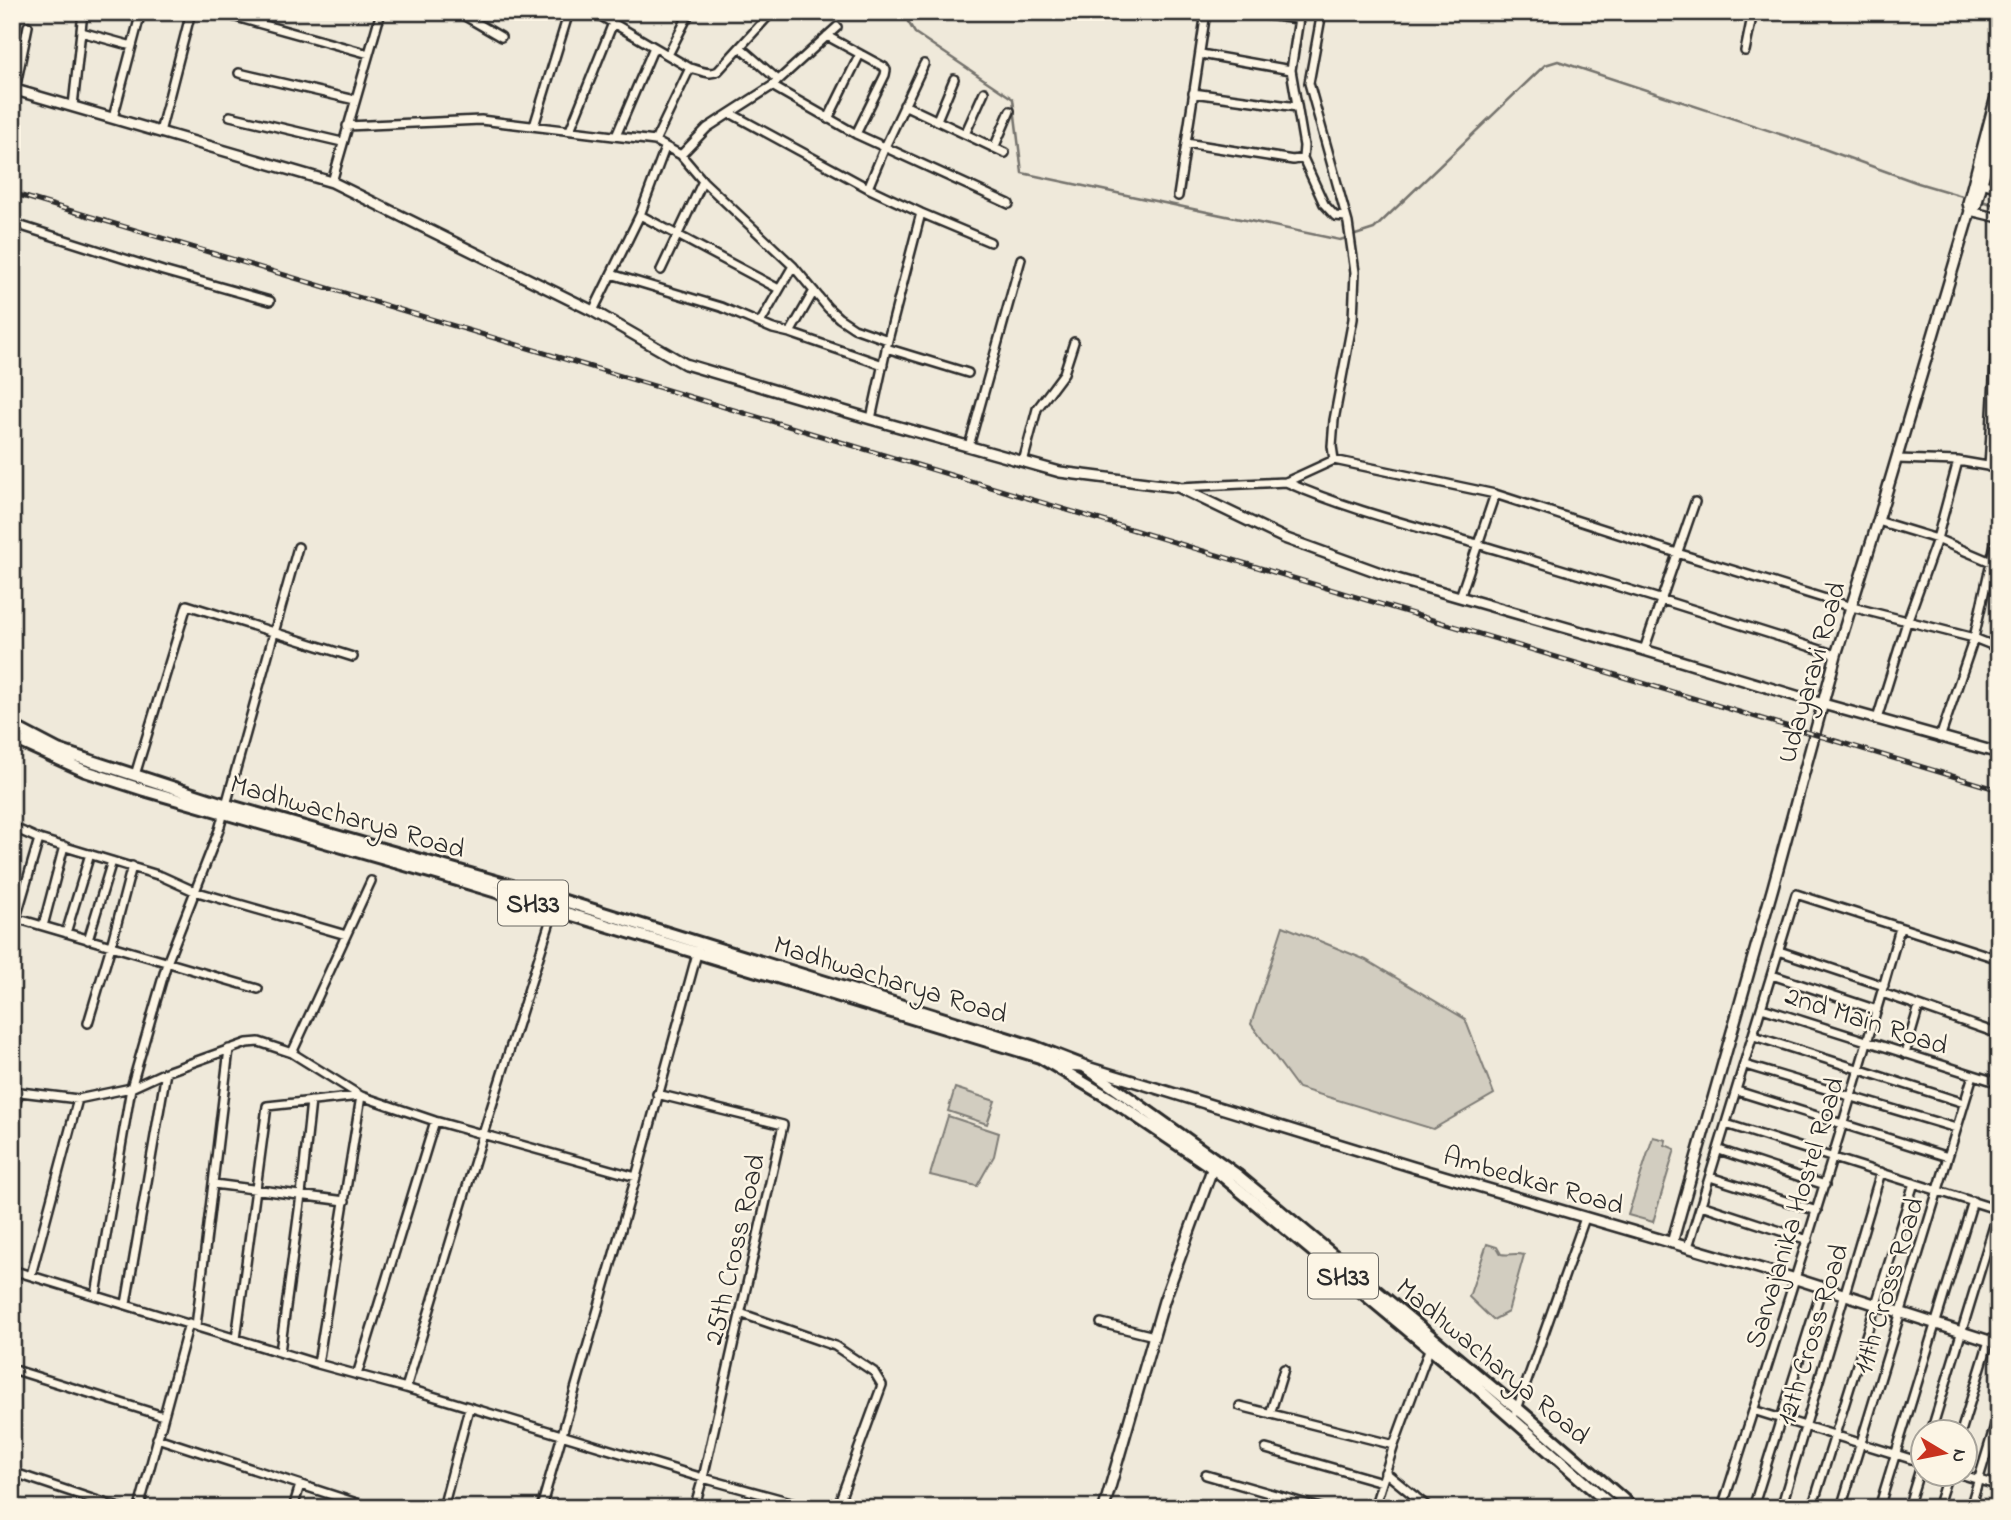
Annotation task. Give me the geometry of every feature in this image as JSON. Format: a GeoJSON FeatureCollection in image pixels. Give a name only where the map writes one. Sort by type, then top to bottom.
{"type":"FeatureCollection","features":[{"type":"Feature","properties":{"kind":"main road","name":"Madhwacharya Road"},"geometry":{"type":"LineString","coordinates":[[12,726],[58,750],[135,775],[225,810]]}},
{"type":"Feature","properties":{"kind":"main road","name":"Madhwacharya Road"},"geometry":{"type":"LineString","coordinates":[[12,738],[85,771],[556,904],[1035,1047],[1084,1066],[1214,1164]]}},
{"type":"Feature","properties":{"kind":"main road","name":"Madhwacharya Road"},"geometry":{"type":"LineString","coordinates":[[699,947],[1016,1049],[1056,1065]]}},
{"type":"Feature","properties":{"kind":"main road","name":"SH33"},"geometry":{"type":"LineString","coordinates":[[1056,1065],[1214,1164],[1432,1343],[1513,1420],[1614,1508]]}},
{"type":"Feature","properties":{"kind":"main road","name":"Madhwacharya Road"},"geometry":{"type":"LineString","coordinates":[[1432,1343],[1518,1409],[1633,1508]]}},
{"type":"Feature","properties":{"kind":"street"},"geometry":{"type":"LineString","coordinates":[[73,106],[83,12]]}},
{"type":"Feature","properties":{"kind":"street"},"geometry":{"type":"LineString","coordinates":[[114,118],[141,12]]}},
{"type":"Feature","properties":{"kind":"street"},"geometry":{"type":"LineString","coordinates":[[160,132],[191,12]]}},
{"type":"Feature","properties":{"kind":"street"},"geometry":{"type":"LineString","coordinates":[[218,12],[369,54]]}},
{"type":"Feature","properties":{"kind":"street"},"geometry":{"type":"LineString","coordinates":[[458,12],[501,37]]}},
{"type":"Feature","properties":{"kind":"street"},"geometry":{"type":"LineString","coordinates":[[534,126],[569,12]]}},
{"type":"Feature","properties":{"kind":"street"},"geometry":{"type":"LineString","coordinates":[[594,12],[690,68],[714,74],[772,12]]}},
{"type":"Feature","properties":{"kind":"street"},"geometry":{"type":"LineString","coordinates":[[1178,197],[1206,12]]}},
{"type":"Feature","properties":{"kind":"street"},"geometry":{"type":"LineString","coordinates":[[1242,12],[1298,16],[1291,70],[1304,146],[1303,158],[1324,204],[1335,216],[1347,220]]}},
{"type":"Feature","properties":{"kind":"street"},"geometry":{"type":"LineString","coordinates":[[1322,12],[1309,83],[1347,220],[1355,272],[1353,319],[1334,420],[1334,460]]}},
{"type":"Feature","properties":{"kind":"street"},"geometry":{"type":"LineString","coordinates":[[1745,51],[1753,12]]}},
{"type":"Feature","properties":{"kind":"street"},"geometry":{"type":"LineString","coordinates":[[332,182],[378,13]]}},
{"type":"Feature","properties":{"kind":"street"},"geometry":{"type":"LineString","coordinates":[[668,55],[687,14]]}},
{"type":"Feature","properties":{"kind":"street"},"geometry":{"type":"LineString","coordinates":[[570,130],[612,23]]}},
{"type":"Feature","properties":{"kind":"street"},"geometry":{"type":"LineString","coordinates":[[28,26],[14,90],[332,182],[593,311],[685,363],[1060,472],[1178,487],[1286,482],[1334,460],[1496,494],[1852,607],[1975,638],[1999,648]]}},
{"type":"Feature","properties":{"kind":"street"},"geometry":{"type":"LineString","coordinates":[[681,155],[707,128],[775,83],[837,27]]}},
{"type":"Feature","properties":{"kind":"street"},"geometry":{"type":"LineString","coordinates":[[81,32],[132,46]]}},
{"type":"Feature","properties":{"kind":"street"},"geometry":{"type":"LineString","coordinates":[[827,36],[886,70],[856,134]]}},
{"type":"Feature","properties":{"kind":"street"},"geometry":{"type":"LineString","coordinates":[[616,136],[654,47]]}},
{"type":"Feature","properties":{"kind":"street"},"geometry":{"type":"LineString","coordinates":[[740,47],[775,83],[828,119],[1009,204]]}},
{"type":"Feature","properties":{"kind":"street"},"geometry":{"type":"LineString","coordinates":[[828,119],[860,54]]}},
{"type":"Feature","properties":{"kind":"street"},"geometry":{"type":"LineString","coordinates":[[1201,54],[1291,70]]}},
{"type":"Feature","properties":{"kind":"street"},"geometry":{"type":"LineString","coordinates":[[868,188],[924,64]]}},
{"type":"Feature","properties":{"kind":"street"},"geometry":{"type":"LineString","coordinates":[[655,141],[690,68]]}},
{"type":"Feature","properties":{"kind":"street"},"geometry":{"type":"LineString","coordinates":[[240,73],[355,100]]}},
{"type":"Feature","properties":{"kind":"street"},"geometry":{"type":"LineString","coordinates":[[937,120],[954,79]]}},
{"type":"Feature","properties":{"kind":"street"},"geometry":{"type":"LineString","coordinates":[[1999,86],[1978,184],[1999,188]]}},
{"type":"Feature","properties":{"kind":"street"},"geometry":{"type":"LineString","coordinates":[[965,134],[984,92]]}},
{"type":"Feature","properties":{"kind":"street"},"geometry":{"type":"LineString","coordinates":[[1193,93],[1297,107]]}},
{"type":"Feature","properties":{"kind":"street"},"geometry":{"type":"LineString","coordinates":[[904,105],[1005,153]]}},
{"type":"Feature","properties":{"kind":"street"},"geometry":{"type":"LineString","coordinates":[[994,148],[1010,111]]}},
{"type":"Feature","properties":{"kind":"street"},"geometry":{"type":"LineString","coordinates":[[730,113],[868,188],[921,214],[990,242]]}},
{"type":"Feature","properties":{"kind":"street"},"geometry":{"type":"LineString","coordinates":[[230,116],[342,142]]}},
{"type":"Feature","properties":{"kind":"street","name":"Udayaravi Road"},"geometry":{"type":"LineString","coordinates":[[1672,1242],[1777,874],[1836,655],[1999,118]]}},
{"type":"Feature","properties":{"kind":"street"},"geometry":{"type":"LineString","coordinates":[[347,126],[481,120],[655,141],[681,155],[703,181],[793,266],[839,318],[887,344],[968,373]]}},
{"type":"Feature","properties":{"kind":"street"},"geometry":{"type":"LineString","coordinates":[[1186,143],[1293,160],[1303,158]]}},
{"type":"Feature","properties":{"kind":"street"},"geometry":{"type":"LineString","coordinates":[[593,311],[640,215],[666,148]]}},
{"type":"Feature","properties":{"kind":"street"},"geometry":{"type":"LineString","coordinates":[[661,270],[703,181]]}},
{"type":"Feature","properties":{"kind":"street"},"geometry":{"type":"LineString","coordinates":[[1971,206],[1999,218]]}},
{"type":"Feature","properties":{"kind":"street"},"geometry":{"type":"LineString","coordinates":[[872,419],[887,344],[921,214]]}},
{"type":"Feature","properties":{"kind":"street"},"geometry":{"type":"LineString","coordinates":[[640,215],[779,289]]}},
{"type":"Feature","properties":{"kind":"street"},"geometry":{"type":"LineString","coordinates":[[12,223],[163,271],[270,301]]}},
{"type":"Feature","properties":{"kind":"street"},"geometry":{"type":"LineString","coordinates":[[969,446],[1021,259]]}},
{"type":"Feature","properties":{"kind":"street"},"geometry":{"type":"LineString","coordinates":[[760,323],[793,266]]}},
{"type":"Feature","properties":{"kind":"street"},"geometry":{"type":"LineString","coordinates":[[611,274],[721,307],[883,365]]}},
{"type":"Feature","properties":{"kind":"street"},"geometry":{"type":"LineString","coordinates":[[790,333],[814,291]]}},
{"type":"Feature","properties":{"kind":"street"},"geometry":{"type":"LineString","coordinates":[[1989,467],[1997,326]]}},
{"type":"Feature","properties":{"kind":"street"},"geometry":{"type":"LineString","coordinates":[[1023,462],[1037,408],[1063,373],[1074,342]]}},
{"type":"Feature","properties":{"kind":"street"},"geometry":{"type":"LineString","coordinates":[[1897,459],[1958,461],[1999,468]]}},
{"type":"Feature","properties":{"kind":"street"},"geometry":{"type":"LineString","coordinates":[[1877,719],[1937,539],[1958,461]]}},
{"type":"Feature","properties":{"kind":"street"},"geometry":{"type":"LineString","coordinates":[[1286,482],[1346,506],[1661,599],[1836,655]]}},
{"type":"Feature","properties":{"kind":"street"},"geometry":{"type":"LineString","coordinates":[[1178,487],[1284,538],[1397,579],[1999,753]]}},
{"type":"Feature","properties":{"kind":"street"},"geometry":{"type":"LineString","coordinates":[[1460,597],[1496,494]]}},
{"type":"Feature","properties":{"kind":"street"},"geometry":{"type":"LineString","coordinates":[[1644,650],[1695,502]]}},
{"type":"Feature","properties":{"kind":"street"},"geometry":{"type":"LineString","coordinates":[[1878,522],[1937,539],[1991,562]]}},
{"type":"Feature","properties":{"kind":"street"},"geometry":{"type":"LineString","coordinates":[[1940,738],[1975,638],[1991,562],[1996,551],[1999,526]]}},
{"type":"Feature","properties":{"kind":"street"},"geometry":{"type":"LineString","coordinates":[[96,1295],[131,1088],[167,962],[225,810],[298,547]]}},
{"type":"Feature","properties":{"kind":"street"},"geometry":{"type":"LineString","coordinates":[[135,775],[187,606],[353,657]]}},
{"type":"Feature","properties":{"kind":"street"},"geometry":{"type":"LineString","coordinates":[[12,844],[14,828],[39,839],[161,876],[194,891],[346,935]]}},
{"type":"Feature","properties":{"kind":"street"},"geometry":{"type":"LineString","coordinates":[[39,839],[14,918],[258,989]]}},
{"type":"Feature","properties":{"kind":"street"},"geometry":{"type":"LineString","coordinates":[[43,926],[64,846]]}},
{"type":"Feature","properties":{"kind":"street"},"geometry":{"type":"LineString","coordinates":[[66,933],[90,854]]}},
{"type":"Feature","properties":{"kind":"street"},"geometry":{"type":"LineString","coordinates":[[88,940],[112,861]]}},
{"type":"Feature","properties":{"kind":"street"},"geometry":{"type":"LineString","coordinates":[[88,1023],[132,866]]}},
{"type":"Feature","properties":{"kind":"street"},"geometry":{"type":"LineString","coordinates":[[292,1053],[370,881]]}},
{"type":"Feature","properties":{"kind":"street"},"geometry":{"type":"LineString","coordinates":[[1688,1247],[1796,894],[1999,959]]}},
{"type":"Feature","properties":{"kind":"street"},"geometry":{"type":"LineString","coordinates":[[406,1388],[556,904]]}},
{"type":"Feature","properties":{"kind":"street","name":"Sarvajanika Hostel Road"},"geometry":{"type":"LineString","coordinates":[[1721,1508],[1817,1211],[1900,928]]}},
{"type":"Feature","properties":{"kind":"street"},"geometry":{"type":"LineString","coordinates":[[541,1508],[699,947]]}},
{"type":"Feature","properties":{"kind":"street"},"geometry":{"type":"LineString","coordinates":[[1779,951],[1999,1034]]}},
{"type":"Feature","properties":{"kind":"street"},"geometry":{"type":"LineString","coordinates":[[1772,975],[1877,1010]]}},
{"type":"Feature","properties":{"kind":"street"},"geometry":{"type":"LineString","coordinates":[[1905,1054],[1919,1006]]}},
{"type":"Feature","properties":{"kind":"street","name":"2nd Main Road"},"geometry":{"type":"LineString","coordinates":[[1762,1009],[1999,1083]]}},
{"type":"Feature","properties":{"kind":"street"},"geometry":{"type":"LineString","coordinates":[[1754,1036],[1964,1102]]}},
{"type":"Feature","properties":{"kind":"street"},"geometry":{"type":"LineString","coordinates":[[12,1115],[15,1092],[78,1099],[131,1088],[229,1049],[259,1042],[292,1053],[361,1096],[435,1121],[636,1177]]}},
{"type":"Feature","properties":{"kind":"street"},"geometry":{"type":"LineString","coordinates":[[139,1508],[163,1416],[193,1324],[214,1184],[229,1049]]}},
{"type":"Feature","properties":{"kind":"street","name":"Ambedkar Road"},"geometry":{"type":"LineString","coordinates":[[1056,1065],[1084,1066],[1796,1279],[1994,1342]]}},
{"type":"Feature","properties":{"kind":"street"},"geometry":{"type":"LineString","coordinates":[[1745,1065],[1956,1128]]}},
{"type":"Feature","properties":{"kind":"street"},"geometry":{"type":"LineString","coordinates":[[126,1304],[166,1072]]}},
{"type":"Feature","properties":{"kind":"street","name":"11th Cross Road"},"geometry":{"type":"LineString","coordinates":[[1841,1508],[1973,1075]]}},
{"type":"Feature","properties":{"kind":"street"},"geometry":{"type":"LineString","coordinates":[[1737,1091],[1948,1157]]}},
{"type":"Feature","properties":{"kind":"street","name":"25th Cross Road"},"geometry":{"type":"LineString","coordinates":[[657,1094],[783,1125],[694,1508]]}},
{"type":"Feature","properties":{"kind":"street"},"geometry":{"type":"LineString","coordinates":[[236,1339],[267,1106],[361,1096]]}},
{"type":"Feature","properties":{"kind":"street"},"geometry":{"type":"LineString","coordinates":[[318,1364],[361,1096]]}},
{"type":"Feature","properties":{"kind":"street"},"geometry":{"type":"LineString","coordinates":[[31,1275],[78,1099]]}},
{"type":"Feature","properties":{"kind":"street"},"geometry":{"type":"LineString","coordinates":[[280,1352],[302,1195],[311,1101]]}},
{"type":"Feature","properties":{"kind":"street"},"geometry":{"type":"LineString","coordinates":[[357,1375],[435,1121]]}},
{"type":"Feature","properties":{"kind":"street"},"geometry":{"type":"LineString","coordinates":[[1726,1124],[1999,1209],[1935,1418]]}},
{"type":"Feature","properties":{"kind":"street"},"geometry":{"type":"LineString","coordinates":[[1718,1150],[1825,1185]]}},
{"type":"Feature","properties":{"kind":"street"},"geometry":{"type":"LineString","coordinates":[[1104,1508],[1164,1301],[1214,1164]]}},
{"type":"Feature","properties":{"kind":"street","name":"12th Cross Road"},"geometry":{"type":"LineString","coordinates":[[1782,1508],[1881,1172]]}},
{"type":"Feature","properties":{"kind":"street"},"geometry":{"type":"LineString","coordinates":[[1710,1177],[1817,1211]]}},
{"type":"Feature","properties":{"kind":"street"},"geometry":{"type":"LineString","coordinates":[[1812,1508],[1914,1183]]}},
{"type":"Feature","properties":{"kind":"street"},"geometry":{"type":"LineString","coordinates":[[214,1184],[345,1201]]}},
{"type":"Feature","properties":{"kind":"street"},"geometry":{"type":"LineString","coordinates":[[1880,1508],[1973,1201]]}},
{"type":"Feature","properties":{"kind":"street"},"geometry":{"type":"LineString","coordinates":[[1701,1205],[1808,1240]]}},
{"type":"Feature","properties":{"kind":"street"},"geometry":{"type":"LineString","coordinates":[[1513,1420],[1585,1218]]}},
{"type":"Feature","properties":{"kind":"street"},"geometry":{"type":"LineString","coordinates":[[12,1270],[318,1364],[813,1508]]}},
{"type":"Feature","properties":{"kind":"street"},"geometry":{"type":"LineString","coordinates":[[1753,1508],[1822,1287]]}},
{"type":"Feature","properties":{"kind":"street"},"geometry":{"type":"LineString","coordinates":[[740,1313],[835,1346],[874,1372],[882,1385],[837,1508]]}},
{"type":"Feature","properties":{"kind":"street"},"geometry":{"type":"LineString","coordinates":[[1101,1323],[1154,1336]]}},
{"type":"Feature","properties":{"kind":"street"},"geometry":{"type":"LineString","coordinates":[[1966,1418],[1994,1342]]}},
{"type":"Feature","properties":{"kind":"street"},"geometry":{"type":"LineString","coordinates":[[1374,1508],[1432,1343]]}},
{"type":"Feature","properties":{"kind":"street"},"geometry":{"type":"LineString","coordinates":[[12,1369],[163,1416]]}},
{"type":"Feature","properties":{"kind":"street"},"geometry":{"type":"LineString","coordinates":[[1270,1414],[1284,1369]]}},
{"type":"Feature","properties":{"kind":"street"},"geometry":{"type":"LineString","coordinates":[[1240,1406],[1394,1445]]}},
{"type":"Feature","properties":{"kind":"street"},"geometry":{"type":"LineString","coordinates":[[443,1508],[469,1408]]}},
{"type":"Feature","properties":{"kind":"street"},"geometry":{"type":"LineString","coordinates":[[1753,1410],[1910,1458]]}},
{"type":"Feature","properties":{"kind":"street"},"geometry":{"type":"LineString","coordinates":[[1980,1474],[1999,1412]]}},
{"type":"Feature","properties":{"kind":"street"},"geometry":{"type":"LineString","coordinates":[[157,1438],[372,1508]]}},
{"type":"Feature","properties":{"kind":"street"},"geometry":{"type":"LineString","coordinates":[[1266,1448],[1382,1482]]}},
{"type":"Feature","properties":{"kind":"street"},"geometry":{"type":"LineString","coordinates":[[12,1472],[119,1508]]}},
{"type":"Feature","properties":{"kind":"street"},"geometry":{"type":"LineString","coordinates":[[1385,1472],[1429,1508]]}},
{"type":"Feature","properties":{"kind":"street"},"geometry":{"type":"LineString","coordinates":[[1206,1475],[1321,1508]]}},
{"type":"Feature","properties":{"kind":"street"},"geometry":{"type":"LineString","coordinates":[[1980,1481],[1999,1486]]}},
{"type":"Feature","properties":{"kind":"street"},"geometry":{"type":"LineString","coordinates":[[293,1508],[300,1485]]}},
{"type":"Feature","properties":{"kind":"street"},"geometry":{"type":"LineString","coordinates":[[1908,1508],[1914,1488]]}},
{"type":"Feature","properties":{"kind":"street"},"geometry":{"type":"LineString","coordinates":[[1937,1508],[1944,1488]]}},
{"type":"Feature","properties":{"kind":"street"},"geometry":{"type":"LineString","coordinates":[[1970,1508],[1976,1488]]}},
{"type":"Feature","properties":{"kind":"street"},"geometry":{"type":"LineString","coordinates":[[1411,1508],[1415,1496]]}},
{"type":"Feature","properties":{"kind":"shaded area"},"geometry":{"type":"Polygon","coordinates":[[[1283,926],[1366,960],[1465,1019],[1494,1094],[1433,1129],[1298,1088],[1251,1024],[1283,926]]]}},
{"type":"Feature","properties":{"kind":"shaded area"},"geometry":{"type":"Polygon","coordinates":[[[955,1088],[995,1101],[987,1124],[948,1111],[955,1088]]]}},
{"type":"Feature","properties":{"kind":"shaded area"},"geometry":{"type":"Polygon","coordinates":[[[948,1116],[999,1133],[994,1156],[977,1186],[930,1175],[948,1116]]]}},
{"type":"Feature","properties":{"kind":"shaded area"},"geometry":{"type":"Polygon","coordinates":[[[1653,1137],[1666,1140],[1665,1145],[1675,1149],[1653,1222],[1628,1215],[1653,1137]]]}},
{"type":"Feature","properties":{"kind":"shaded area"},"geometry":{"type":"Polygon","coordinates":[[[1487,1244],[1497,1247],[1501,1254],[1524,1255],[1508,1312],[1493,1320],[1469,1297],[1487,1244]]]}},
{"type":"Feature","properties":{"kind":"waterway"},"geometry":{"type":"LineString","coordinates":[[902,12],[915,33],[1013,99],[1022,173],[1340,240],[1374,229],[1545,65],[1558,61],[1969,198]]}},
{"type":"Feature","properties":{"kind":"waterway"},"geometry":{"type":"LineString","coordinates":[[1978,200],[1999,206]]}},
{"type":"Feature","properties":{"kind":"railway"},"geometry":{"type":"LineString","coordinates":[[12,193],[1999,790]]}}]}
